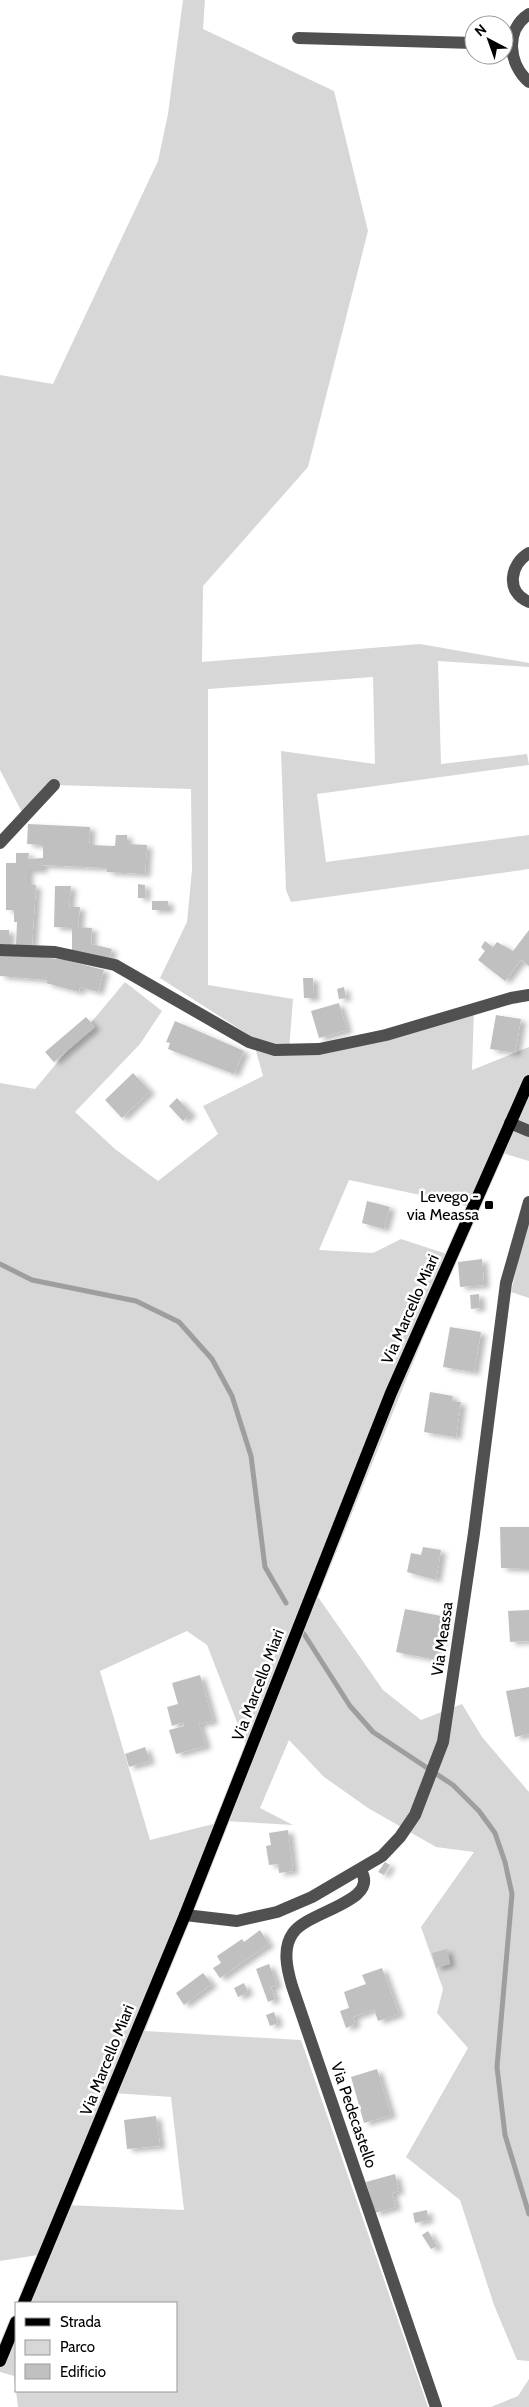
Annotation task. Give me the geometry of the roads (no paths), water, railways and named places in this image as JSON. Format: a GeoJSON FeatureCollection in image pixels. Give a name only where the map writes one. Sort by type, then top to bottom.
{"type":"FeatureCollection","features":[{"type":"Feature","properties":{"kind":"main road","name":"Via Marcello Miari"},"geometry":{"type":"LineString","coordinates":[[24,2302],[185,1916],[391,1393],[529,1081]]}},
{"type":"Feature","properties":{"kind":"main road"},"geometry":{"type":"LineString","coordinates":[[0,2361],[15,2324]]}},
{"type":"Feature","properties":{"kind":"street"},"geometry":{"type":"LineString","coordinates":[[514,33],[529,14]]}},
{"type":"Feature","properties":{"kind":"street"},"geometry":{"type":"LineString","coordinates":[[298,38],[464,43]]}},
{"type":"Feature","properties":{"kind":"street"},"geometry":{"type":"LineString","coordinates":[[514,62],[518,71],[529,82]]}},
{"type":"Feature","properties":{"kind":"street"},"geometry":{"type":"LineString","coordinates":[[529,553],[517,563],[512,579],[518,595],[529,602]]}},
{"type":"Feature","properties":{"kind":"street"},"geometry":{"type":"LineString","coordinates":[[0,844],[54,785]]}},
{"type":"Feature","properties":{"kind":"street"},"geometry":{"type":"LineString","coordinates":[[0,950],[55,952],[115,965],[249,1042],[275,1050],[319,1049],[386,1035],[511,998],[529,995]]}},
{"type":"Feature","properties":{"kind":"street"},"geometry":{"type":"LineString","coordinates":[[510,1123],[529,1131]]}},
{"type":"Feature","properties":{"kind":"street","name":"Via Meassa"},"geometry":{"type":"LineString","coordinates":[[185,1916],[237,1921],[258,1918],[312,1896],[382,1856],[400,1837],[415,1815],[443,1742],[474,1534],[506,1283],[529,1202]]}},
{"type":"Feature","properties":{"kind":"street","name":"Via Pedecastello"},"geometry":{"type":"LineString","coordinates":[[360,1869],[365,1880],[362,1892],[352,1900],[322,1912],[301,1925],[289,1942],[286,1961],[292,1986],[436,2407]]}},
{"type":"Feature","properties":{"kind":"waterway"},"geometry":{"type":"LineString","coordinates":[[0,1264],[32,1280],[136,1301],[179,1322],[212,1359],[232,1396],[251,1456],[265,1567],[286,1603]]}},
{"type":"Feature","properties":{"kind":"waterway"},"geometry":{"type":"LineString","coordinates":[[304,1634],[350,1706],[373,1732],[453,1785],[479,1811],[495,1833],[505,1862],[512,1894],[497,2067],[505,2135],[529,2214]]}},
{"type":"Feature","properties":{"kind":"place","name":"Levego - via Meassa"},"geometry":{"type":"Point","coordinates":[489,1205]}}]}
